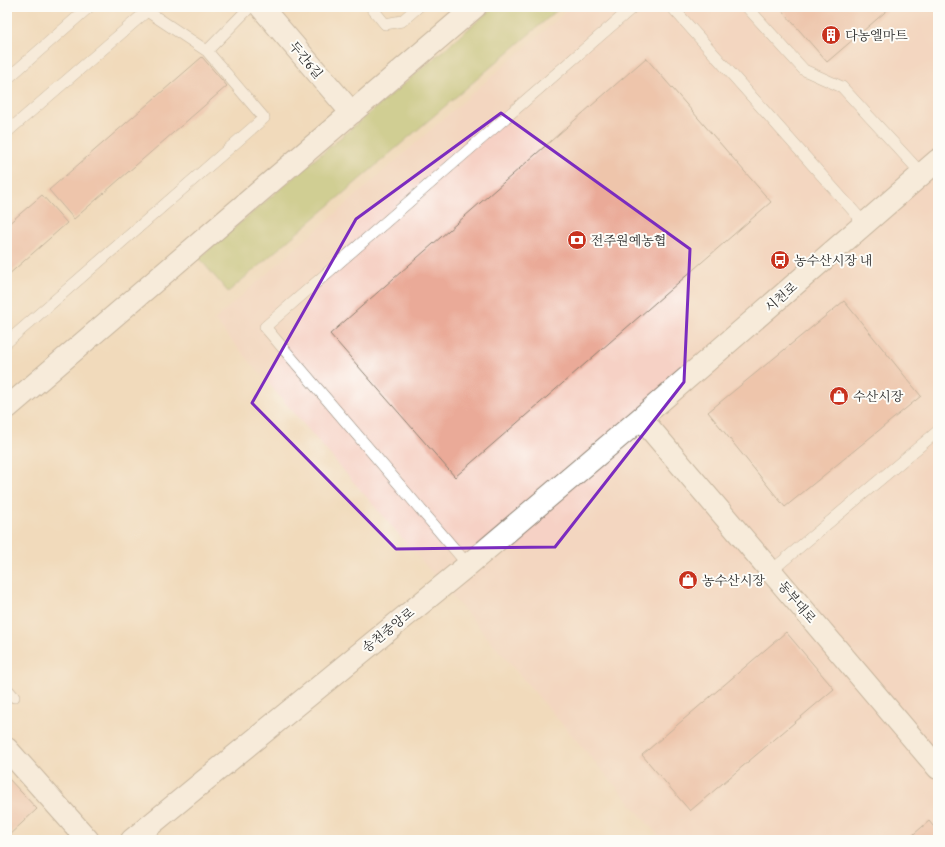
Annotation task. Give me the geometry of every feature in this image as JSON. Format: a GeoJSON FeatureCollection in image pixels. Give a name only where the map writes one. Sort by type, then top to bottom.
{"type":"FeatureCollection","features":[{"type":"Feature","properties":{"kind":"street","name":"두간6길"},"geometry":{"type":"LineString","coordinates":[[261,7],[352,113]]}},
{"type":"Feature","properties":{"kind":"street"},"geometry":{"type":"LineString","coordinates":[[7,408],[475,7]]}},
{"type":"Feature","properties":{"kind":"street","name":"시천로"},"geometry":{"type":"LineString","coordinates":[[641,418],[930,167]]}},
{"type":"Feature","properties":{"kind":"street","name":"송천중앙로"},"geometry":{"type":"LineString","coordinates":[[132,840],[468,565],[641,418]]}},
{"type":"Feature","properties":{"kind":"street","name":"동부대로"},"geometry":{"type":"LineString","coordinates":[[641,418],[938,768]]}},
{"type":"Feature","properties":{"kind":"street"},"geometry":{"type":"LineString","coordinates":[[7,750],[88,840]]}},
{"type":"Feature","properties":{"kind":"lane"},"geometry":{"type":"LineString","coordinates":[[7,79],[89,7]]}},
{"type":"Feature","properties":{"kind":"lane"},"geometry":{"type":"LineString","coordinates":[[207,51],[250,7]]}},
{"type":"Feature","properties":{"kind":"lane"},"geometry":{"type":"LineString","coordinates":[[371,7],[385,24],[402,21],[418,7]]}},
{"type":"Feature","properties":{"kind":"lane"},"geometry":{"type":"LineString","coordinates":[[468,565],[265,327],[633,7]]}},
{"type":"Feature","properties":{"kind":"lane"},"geometry":{"type":"LineString","coordinates":[[672,7],[865,224]]}},
{"type":"Feature","properties":{"kind":"lane"},"geometry":{"type":"LineString","coordinates":[[748,7],[804,70],[842,87],[930,167]]}},
{"type":"Feature","properties":{"kind":"lane"},"geometry":{"type":"LineString","coordinates":[[7,132],[145,9],[207,51],[264,118],[7,342]]}},
{"type":"Feature","properties":{"kind":"lane"},"geometry":{"type":"LineString","coordinates":[[771,571],[938,431]]}},
{"type":"Feature","properties":{"kind":"highlighted area"},"geometry":{"type":"Polygon","coordinates":[[[501,113],[690,249],[684,382],[555,547],[396,549],[252,403],[356,219],[501,113]]]}},
{"type":"Feature","properties":{"kind":"shaded area","name":"농수산시장"},"geometry":{"type":"Polygon","coordinates":[[[571,7],[938,7],[938,194],[930,201],[938,210],[938,840],[662,840],[214,320],[571,7]]]}},
{"type":"Feature","properties":{"kind":"green space"},"geometry":{"type":"Polygon","coordinates":[[[494,7],[561,7],[228,292],[199,258],[494,7]]]}},
{"type":"Feature","properties":{"kind":"building","name":"다농엘마트"},"geometry":{"type":"Polygon","coordinates":[[[779,7],[891,7],[827,62],[779,7]]]}},
{"type":"Feature","properties":{"kind":"building"},"geometry":{"type":"Polygon","coordinates":[[[202,57],[227,86],[74,219],[49,190],[202,57]]]}},
{"type":"Feature","properties":{"kind":"building"},"geometry":{"type":"Polygon","coordinates":[[[646,58],[771,202],[455,477],[330,334],[646,58]]]}},
{"type":"Feature","properties":{"kind":"building"},"geometry":{"type":"Polygon","coordinates":[[[42,195],[67,223],[7,276],[7,225],[42,195]]]}},
{"type":"Feature","properties":{"kind":"building"},"geometry":{"type":"Polygon","coordinates":[[[844,301],[921,396],[785,507],[708,412],[844,301]]]}},
{"type":"Feature","properties":{"kind":"building"},"geometry":{"type":"Polygon","coordinates":[[[786,632],[834,689],[690,811],[642,755],[786,632]]]}},
{"type":"Feature","properties":{"kind":"building"},"geometry":{"type":"Polygon","coordinates":[[[7,777],[37,809],[7,837],[7,777]]]}},
{"type":"Feature","properties":{"kind":"building"},"geometry":{"type":"Polygon","coordinates":[[[929,821],[938,832],[938,840],[907,840],[929,821]]]}},
{"type":"Feature","properties":{"kind":"place","name":"다농엘마트"},"geometry":{"type":"Point","coordinates":[831,35]}},
{"type":"Feature","properties":{"kind":"place","name":"전주원예농협"},"geometry":{"type":"Point","coordinates":[577,240]}},
{"type":"Feature","properties":{"kind":"place","name":"농수산시장 내"},"geometry":{"type":"Point","coordinates":[780,260]}},
{"type":"Feature","properties":{"kind":"place","name":"수산시장"},"geometry":{"type":"Point","coordinates":[839,396]}},
{"type":"Feature","properties":{"kind":"place","name":"농수산시장"},"geometry":{"type":"Point","coordinates":[688,580]}}]}
